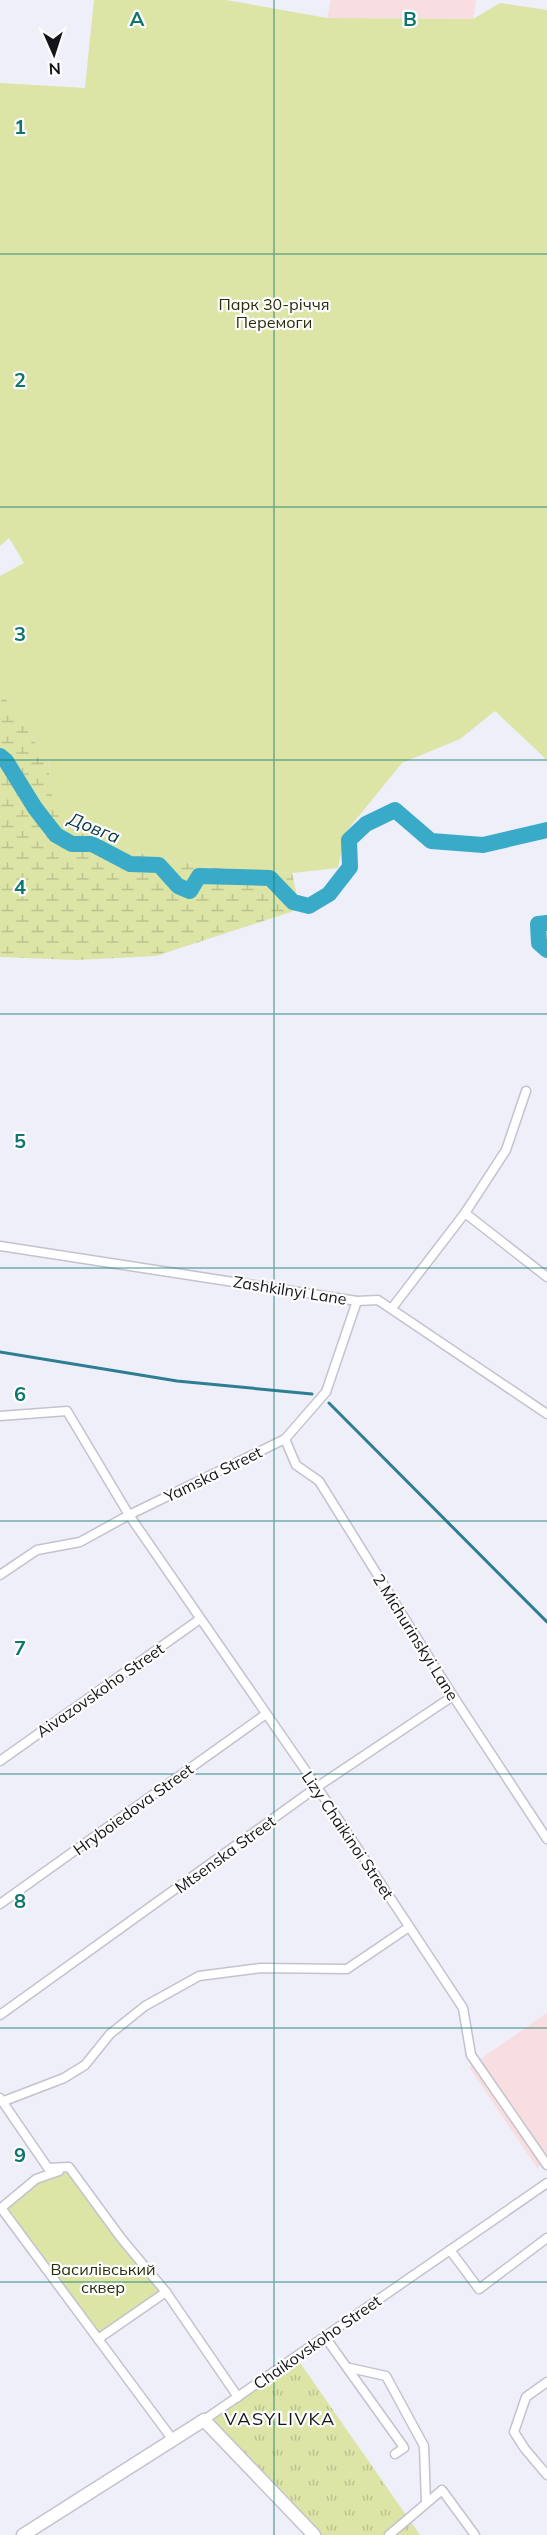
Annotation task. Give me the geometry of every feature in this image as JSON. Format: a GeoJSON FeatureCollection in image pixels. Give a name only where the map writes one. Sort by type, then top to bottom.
{"type":"FeatureCollection","features":[{"type":"Feature","properties":{"kind":"street"},"geometry":{"type":"LineString","coordinates":[[392,1308],[465,1213],[506,1150],[526,1091]]}},
{"type":"Feature","properties":{"kind":"street"},"geometry":{"type":"LineString","coordinates":[[465,1213],[547,1277]]}},
{"type":"Feature","properties":{"kind":"street","name":"Zashkilnyi Lane"},"geometry":{"type":"LineString","coordinates":[[0,1246],[357,1300],[378,1300],[547,1414]]}},
{"type":"Feature","properties":{"kind":"street","name":"Yamska Street"},"geometry":{"type":"LineString","coordinates":[[0,1575],[37,1550],[80,1542],[129,1515],[285,1439],[326,1392],[357,1300]]}},
{"type":"Feature","properties":{"kind":"street","name":"Lizy Chaikinoi Street"},"geometry":{"type":"LineString","coordinates":[[0,1416],[66,1411],[129,1515],[317,1787],[463,2008],[471,2055],[547,2165]]}},
{"type":"Feature","properties":{"kind":"street","name":"2 Michurinskyi Lane"},"geometry":{"type":"LineString","coordinates":[[285,1439],[296,1466],[319,1481],[453,1696],[547,1839]]}},
{"type":"Feature","properties":{"kind":"street","name":"Aivazovskoho Street"},"geometry":{"type":"LineString","coordinates":[[0,1761],[200,1619]]}},
{"type":"Feature","properties":{"kind":"street","name":"Mtsenska Street"},"geometry":{"type":"LineString","coordinates":[[0,2015],[317,1787],[453,1696]]}},
{"type":"Feature","properties":{"kind":"street","name":"Hryboiedova Street"},"geometry":{"type":"LineString","coordinates":[[0,1904],[266,1713]]}},
{"type":"Feature","properties":{"kind":"street"},"geometry":{"type":"LineString","coordinates":[[69,2168],[48,2168],[2,2099],[64,2078],[85,2065],[110,2034],[145,2006],[199,1976],[261,1968],[346,1969],[410,1927]]}},
{"type":"Feature","properties":{"kind":"street"},"geometry":{"type":"LineString","coordinates":[[69,2168],[36,2179],[0,2208],[173,2440]]}},
{"type":"Feature","properties":{"kind":"street"},"geometry":{"type":"LineString","coordinates":[[69,2168],[121,2238],[166,2292],[238,2397]]}},
{"type":"Feature","properties":{"kind":"street","name":"Chaikovskoho Street"},"geometry":{"type":"LineString","coordinates":[[23,2535],[204,2420],[547,2183]]}},
{"type":"Feature","properties":{"kind":"street"},"geometry":{"type":"LineString","coordinates":[[450,2250],[479,2289],[547,2238]]}},
{"type":"Feature","properties":{"kind":"street"},"geometry":{"type":"LineString","coordinates":[[98,2339],[166,2292]]}},
{"type":"Feature","properties":{"kind":"street"},"geometry":{"type":"LineString","coordinates":[[325,2337],[350,2368],[404,2448],[395,2454]]}},
{"type":"Feature","properties":{"kind":"street"},"geometry":{"type":"LineString","coordinates":[[350,2368],[386,2376],[396,2391],[424,2446],[426,2503]]}},
{"type":"Feature","properties":{"kind":"street"},"geometry":{"type":"LineString","coordinates":[[547,2382],[526,2397],[514,2432],[547,2475]]}},
{"type":"Feature","properties":{"kind":"street"},"geometry":{"type":"LineString","coordinates":[[204,2420],[314,2535]]}},
{"type":"Feature","properties":{"kind":"street"},"geometry":{"type":"LineString","coordinates":[[389,2535],[442,2490],[475,2535]]}},
{"type":"Feature","properties":{"kind":"shaded area"},"geometry":{"type":"Polygon","coordinates":[[[331,0],[476,0],[473,19],[327,18],[331,0]]]}},
{"type":"Feature","properties":{"kind":"shaded area"},"geometry":{"type":"Polygon","coordinates":[[[547,2013],[547,2161],[537,2168],[469,2067],[547,2013]]]}},
{"type":"Feature","properties":{"kind":"green space","name":"Парк 30-річчя Перемоги"},"geometry":{"type":"Polygon","coordinates":[[[94,0],[226,0],[327,18],[473,19],[500,3],[547,10],[547,760],[495,711],[460,739],[402,763],[345,833],[338,868],[292,873],[227,869],[167,860],[108,844],[73,830],[61,817],[52,796],[48,761],[0,690],[0,576],[24,563],[9,538],[0,546],[0,83],[85,88],[94,0]]]}},
{"type":"Feature","properties":{"kind":"green space"},"geometry":{"type":"Polygon","coordinates":[[[0,690],[48,761],[52,796],[73,830],[108,844],[167,860],[227,869],[292,873],[300,909],[156,956],[77,960],[0,957],[0,690]]]}},
{"type":"Feature","properties":{"kind":"green space","name":"Василівський сквер"},"geometry":{"type":"Polygon","coordinates":[[[69,2167],[166,2292],[98,2339],[1,2208],[36,2179],[69,2167]]]}},
{"type":"Feature","properties":{"kind":"green space"},"geometry":{"type":"Polygon","coordinates":[[[296,2357],[420,2535],[318,2535],[204,2420],[296,2357]]]}},
{"type":"Feature","properties":{"kind":"waterway","name":"Довга"},"geometry":{"type":"LineString","coordinates":[[0,756],[6,761],[35,808],[56,835],[72,844],[92,844],[130,864],[159,865],[178,886],[190,891],[199,876],[270,878],[293,902],[309,906],[329,894],[350,867],[349,840],[366,824],[395,810],[431,841],[483,845],[547,830]]}},
{"type":"Feature","properties":{"kind":"waterway","name":"Довга"},"geometry":{"type":"LineString","coordinates":[[547,923],[538,924],[539,943],[547,950]]}},
{"type":"Feature","properties":{"kind":"waterway"},"geometry":{"type":"LineString","coordinates":[[0,1352],[177,1381],[312,1394]]}},
{"type":"Feature","properties":{"kind":"waterway"},"geometry":{"type":"LineString","coordinates":[[329,1403],[547,1622]]}},
{"type":"Feature","properties":{"kind":"district","name":"VASYLIVKA"},"geometry":{"type":"Point","coordinates":[280,2419]}}]}
